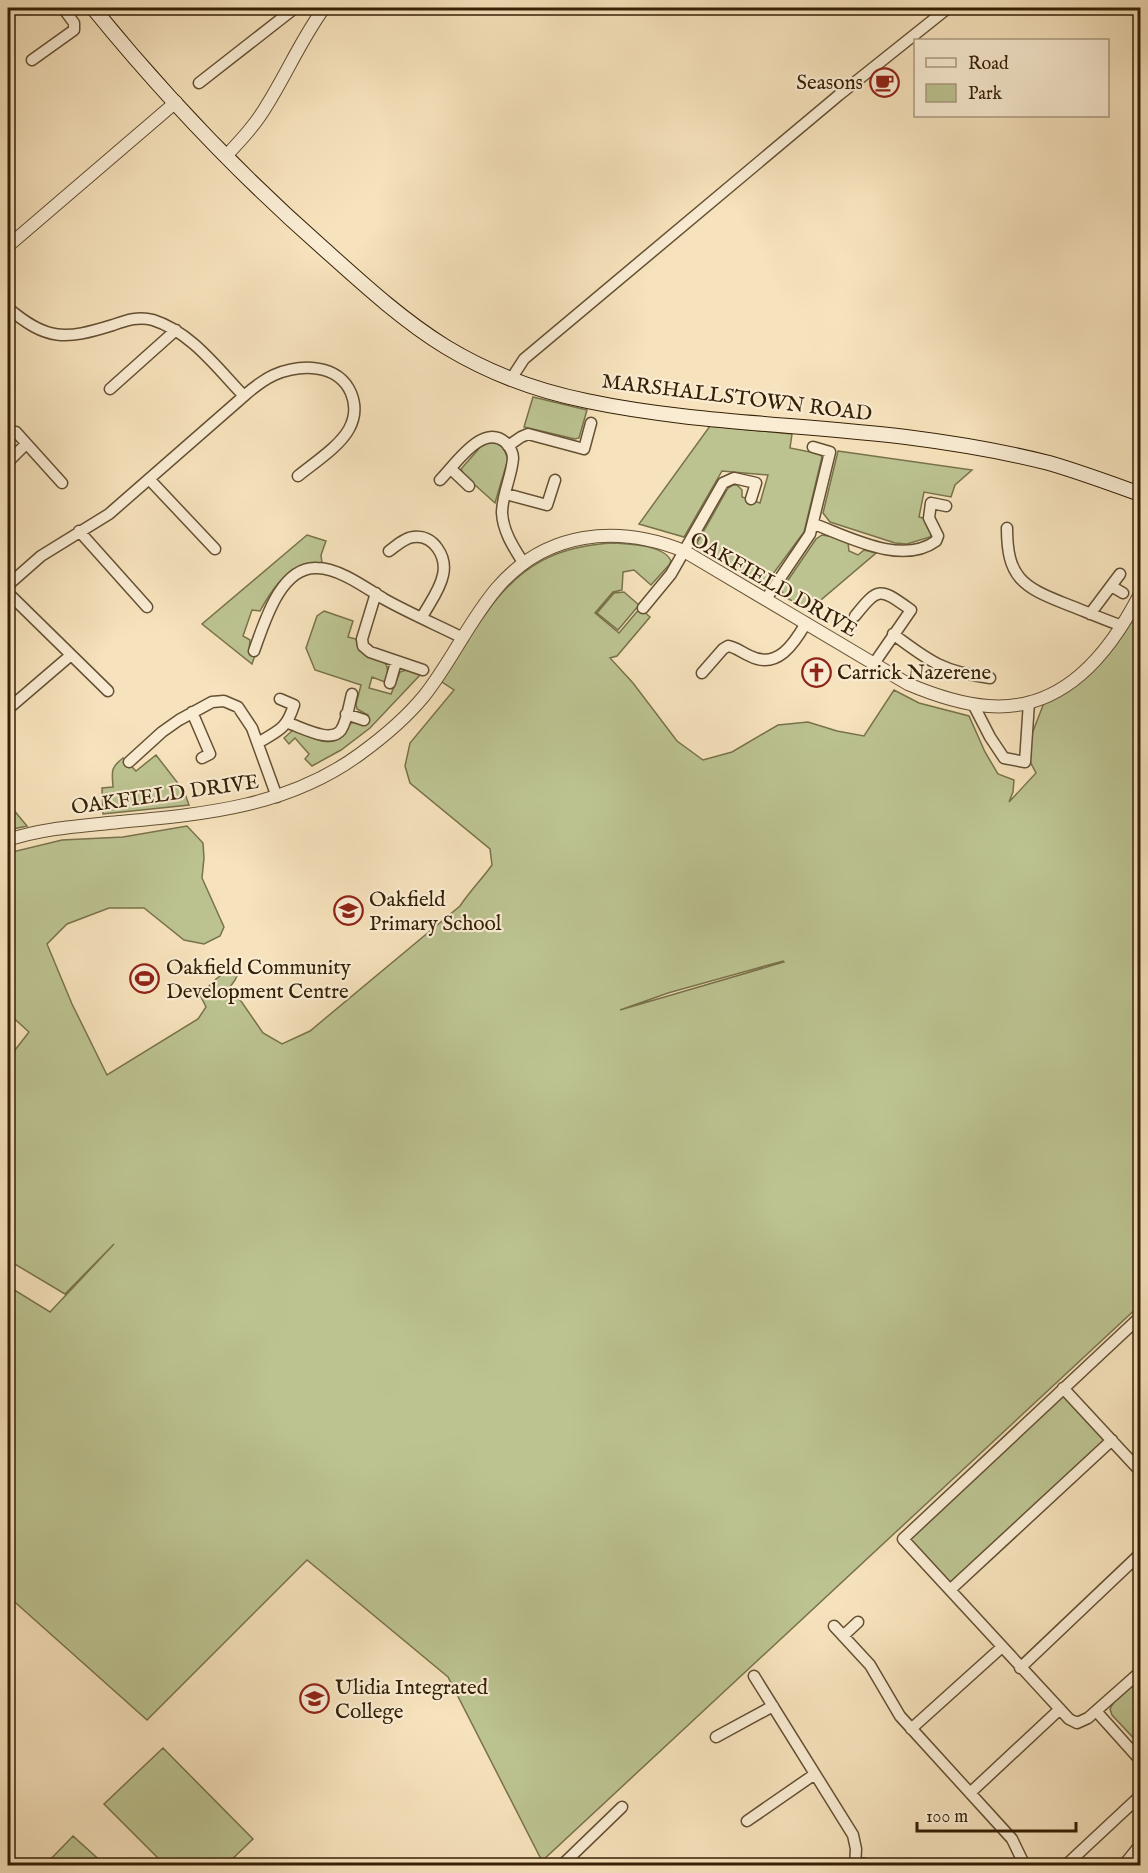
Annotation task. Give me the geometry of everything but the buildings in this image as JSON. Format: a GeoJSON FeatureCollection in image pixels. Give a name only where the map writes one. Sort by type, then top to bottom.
{"type":"FeatureCollection","features":[{"type":"Feature","properties":{"kind":"main road","name":"MARSHALLSTOWN ROAD"},"geometry":{"type":"LineString","coordinates":[[93,8],[226,156],[297,226],[410,321],[445,346],[511,379],[585,401],[642,411],[905,437],[986,450],[1050,464],[1140,494]]}},
{"type":"Feature","properties":{"kind":"street"},"geometry":{"type":"LineString","coordinates":[[32,60],[74,30],[74,23],[63,8]]}},
{"type":"Feature","properties":{"kind":"street"},"geometry":{"type":"LineString","coordinates":[[199,83],[295,8]]}},
{"type":"Feature","properties":{"kind":"street"},"geometry":{"type":"LineString","coordinates":[[511,379],[524,359],[839,95],[948,8]]}},
{"type":"Feature","properties":{"kind":"street"},"geometry":{"type":"LineString","coordinates":[[226,156],[252,127],[267,105],[319,9]]}},
{"type":"Feature","properties":{"kind":"street"},"geometry":{"type":"LineString","coordinates":[[9,241],[176,102]]}},
{"type":"Feature","properties":{"kind":"street"},"geometry":{"type":"LineString","coordinates":[[8,308],[31,326],[45,333],[58,335],[84,333],[139,318],[153,320],[176,330],[200,350],[244,396]]}},
{"type":"Feature","properties":{"kind":"street"},"geometry":{"type":"LineString","coordinates":[[110,389],[176,330]]}},
{"type":"Feature","properties":{"kind":"street"},"geometry":{"type":"LineString","coordinates":[[8,585],[41,556],[109,514],[244,396],[267,379],[288,370],[311,367],[335,374],[349,389],[355,410],[350,428],[339,442],[298,476]]}},
{"type":"Feature","properties":{"kind":"street"},"geometry":{"type":"LineString","coordinates":[[508,446],[528,434],[584,449],[591,423]]}},
{"type":"Feature","properties":{"kind":"street"},"geometry":{"type":"LineString","coordinates":[[16,432],[62,483]]}},
{"type":"Feature","properties":{"kind":"street"},"geometry":{"type":"LineString","coordinates":[[440,480],[472,446],[484,438],[495,437],[508,446],[513,459],[502,512],[503,522],[508,537],[524,564]]}},
{"type":"Feature","properties":{"kind":"street"},"geometry":{"type":"LineString","coordinates":[[8,462],[26,444]]}},
{"type":"Feature","properties":{"kind":"street"},"geometry":{"type":"LineString","coordinates":[[766,599],[806,542],[814,524],[830,452],[813,447]]}},
{"type":"Feature","properties":{"kind":"street"},"geometry":{"type":"LineString","coordinates":[[451,470],[469,486]]}},
{"type":"Feature","properties":{"kind":"street"},"geometry":{"type":"LineString","coordinates":[[644,608],[671,574],[725,481],[734,478],[756,483],[751,499]]}},
{"type":"Feature","properties":{"kind":"street"},"geometry":{"type":"LineString","coordinates":[[149,479],[215,549]]}},
{"type":"Feature","properties":{"kind":"street"},"geometry":{"type":"LineString","coordinates":[[506,494],[547,505],[555,480]]}},
{"type":"Feature","properties":{"kind":"street"},"geometry":{"type":"LineString","coordinates":[[814,524],[881,548],[907,552],[922,548],[937,540],[938,536],[929,518],[931,503],[946,506]]}},
{"type":"Feature","properties":{"kind":"street"},"geometry":{"type":"LineString","coordinates":[[1007,528],[1009,556],[1015,571],[1023,582],[1038,592],[1122,626]]}},
{"type":"Feature","properties":{"kind":"street"},"geometry":{"type":"LineString","coordinates":[[79,531],[147,607]]}},
{"type":"Feature","properties":{"kind":"street","name":"OAKFIELD DRIVE"},"geometry":{"type":"LineString","coordinates":[[8,840],[33,833],[85,825],[231,809],[277,797],[341,767],[391,729],[423,698],[497,588],[524,564],[557,545],[596,536],[620,535],[657,541],[684,551],[908,684],[937,696],[988,706],[1009,706],[1029,702],[1066,686],[1082,675],[1104,651],[1122,626],[1140,594]]}},
{"type":"Feature","properties":{"kind":"street"},"geometry":{"type":"LineString","coordinates":[[389,551],[405,540],[416,537],[435,545],[441,553],[444,564],[440,584],[422,617]]}},
{"type":"Feature","properties":{"kind":"street"},"geometry":{"type":"LineString","coordinates":[[254,651],[276,596],[288,581],[307,570],[318,568],[355,581],[463,638]]}},
{"type":"Feature","properties":{"kind":"street"},"geometry":{"type":"LineString","coordinates":[[1090,614],[1120,574]]}},
{"type":"Feature","properties":{"kind":"street"},"geometry":{"type":"LineString","coordinates":[[1111,586],[1124,593]]}},
{"type":"Feature","properties":{"kind":"street"},"geometry":{"type":"LineString","coordinates":[[8,593],[108,691]]}},
{"type":"Feature","properties":{"kind":"street"},"geometry":{"type":"LineString","coordinates":[[376,593],[362,644],[368,651],[423,670]]}},
{"type":"Feature","properties":{"kind":"street"},"geometry":{"type":"LineString","coordinates":[[855,616],[870,597],[876,594],[887,594],[910,610],[873,665]]}},
{"type":"Feature","properties":{"kind":"street"},"geometry":{"type":"LineString","coordinates":[[702,673],[728,646],[734,646],[758,659],[768,660],[777,657],[791,647],[806,623]]}},
{"type":"Feature","properties":{"kind":"street"},"geometry":{"type":"LineString","coordinates":[[893,634],[933,663],[946,669],[990,678]]}},
{"type":"Feature","properties":{"kind":"street"},"geometry":{"type":"LineString","coordinates":[[8,709],[71,655]]}},
{"type":"Feature","properties":{"kind":"street"},"geometry":{"type":"LineString","coordinates":[[390,683],[396,662]]}},
{"type":"Feature","properties":{"kind":"street"},"geometry":{"type":"LineString","coordinates":[[288,723],[330,737],[341,730],[352,694]]}},
{"type":"Feature","properties":{"kind":"street"},"geometry":{"type":"LineString","coordinates":[[258,743],[288,723],[294,705],[280,699]]}},
{"type":"Feature","properties":{"kind":"street"},"geometry":{"type":"LineString","coordinates":[[129,762],[162,732],[192,712],[216,700],[231,703],[244,715],[258,743],[277,797]]}},
{"type":"Feature","properties":{"kind":"street"},"geometry":{"type":"LineString","coordinates":[[973,704],[1004,758],[1024,762],[1029,702]]}},
{"type":"Feature","properties":{"kind":"street"},"geometry":{"type":"LineString","coordinates":[[192,712],[210,753]]}},
{"type":"Feature","properties":{"kind":"street"},"geometry":{"type":"LineString","coordinates":[[346,714],[364,720]]}},
{"type":"Feature","properties":{"kind":"street"},"geometry":{"type":"LineString","coordinates":[[1140,1317],[903,1539],[1069,1719],[1077,1723],[1082,1722],[1140,1672]]}},
{"type":"Feature","properties":{"kind":"street"},"geometry":{"type":"LineString","coordinates":[[1064,1388],[1140,1471]]}},
{"type":"Feature","properties":{"kind":"street"},"geometry":{"type":"LineString","coordinates":[[950,1590],[1112,1440]]}},
{"type":"Feature","properties":{"kind":"street"},"geometry":{"type":"LineString","coordinates":[[1020,1668],[1140,1554]]}},
{"type":"Feature","properties":{"kind":"street"},"geometry":{"type":"LineString","coordinates":[[843,1636],[858,1622]]}},
{"type":"Feature","properties":{"kind":"street"},"geometry":{"type":"LineString","coordinates":[[834,1626],[870,1665],[900,1716],[1012,1839],[1025,1866]]}},
{"type":"Feature","properties":{"kind":"street"},"geometry":{"type":"LineString","coordinates":[[911,1729],[1002,1647]]}},
{"type":"Feature","properties":{"kind":"street"},"geometry":{"type":"LineString","coordinates":[[754,1676],[853,1834],[856,1849],[855,1864],[875,1866]]}},
{"type":"Feature","properties":{"kind":"street"},"geometry":{"type":"LineString","coordinates":[[716,1737],[773,1706]]}},
{"type":"Feature","properties":{"kind":"street"},"geometry":{"type":"LineString","coordinates":[[970,1793],[1060,1709]]}},
{"type":"Feature","properties":{"kind":"street"},"geometry":{"type":"LineString","coordinates":[[1096,1712],[1140,1760]]}},
{"type":"Feature","properties":{"kind":"street"},"geometry":{"type":"LineString","coordinates":[[747,1821],[815,1774]]}},
{"type":"Feature","properties":{"kind":"street"},"geometry":{"type":"LineString","coordinates":[[1065,1866],[1140,1796]]}},
{"type":"Feature","properties":{"kind":"street"},"geometry":{"type":"LineString","coordinates":[[561,1866],[622,1807]]}},
{"type":"Feature","properties":{"kind":"street"},"geometry":{"type":"LineString","coordinates":[[1123,1866],[1140,1845]]}},
{"type":"Feature","properties":{"kind":"green space"},"geometry":{"type":"Polygon","coordinates":[[[533,397],[587,410],[579,438],[524,427],[533,397]]]}},
{"type":"Feature","properties":{"kind":"green space"},"geometry":{"type":"Polygon","coordinates":[[[710,426],[792,434],[790,448],[820,454],[822,457],[804,532],[765,582],[760,582],[697,543],[728,488],[737,485],[742,490],[742,497],[760,503],[768,475],[722,471],[684,537],[639,524],[710,426]]]}},
{"type":"Feature","properties":{"kind":"green space"},"geometry":{"type":"Polygon","coordinates":[[[495,442],[503,447],[508,459],[495,503],[465,476],[461,469],[483,444],[495,442]]]}},
{"type":"Feature","properties":{"kind":"green space"},"geometry":{"type":"Polygon","coordinates":[[[838,451],[972,470],[955,485],[951,497],[924,492],[919,517],[923,518],[932,533],[930,537],[907,544],[895,543],[830,522],[823,513],[838,451]]]}},
{"type":"Feature","properties":{"kind":"green space"},"geometry":{"type":"Polygon","coordinates":[[[307,535],[326,541],[321,555],[322,563],[291,572],[277,584],[260,611],[252,610],[243,636],[250,640],[249,651],[255,655],[252,664],[202,624],[307,535]]]}},
{"type":"Feature","properties":{"kind":"green space"},"geometry":{"type":"Polygon","coordinates":[[[822,535],[848,543],[849,551],[858,555],[864,550],[876,553],[809,610],[783,596],[782,589],[816,539],[822,535]]]}},
{"type":"Feature","properties":{"kind":"green space"},"geometry":{"type":"Polygon","coordinates":[[[615,543],[646,546],[661,552],[671,561],[651,585],[634,570],[623,572],[622,590],[613,592],[595,613],[619,633],[640,608],[650,617],[617,656],[610,658],[633,683],[677,741],[703,760],[732,752],[778,725],[808,722],[864,736],[894,690],[919,703],[969,716],[998,774],[1014,780],[1009,802],[1036,773],[1025,752],[1047,695],[1089,669],[1140,591],[1140,1305],[542,1861],[448,1677],[307,1560],[147,1720],[8,1596],[8,1286],[50,1312],[114,1244],[65,1294],[8,1260],[8,1059],[29,1032],[8,1013],[8,853],[62,840],[123,837],[187,826],[203,843],[202,878],[224,927],[220,936],[204,944],[184,940],[144,908],[109,908],[67,924],[47,944],[72,1004],[107,1075],[198,1019],[206,1007],[200,995],[234,966],[240,969],[227,991],[241,1001],[263,1033],[282,1044],[310,1031],[460,906],[492,865],[490,849],[410,783],[405,766],[410,743],[454,690],[439,680],[481,621],[513,582],[527,570],[558,553],[615,543]],[[784,962],[668,993],[620,1010],[784,962]]]}},
{"type":"Feature","properties":{"kind":"green space"},"geometry":{"type":"Polygon","coordinates":[[[624,592],[639,605],[618,630],[597,613],[614,593],[624,592]]]}},
{"type":"Feature","properties":{"kind":"green space"},"geometry":{"type":"Polygon","coordinates":[[[324,611],[353,621],[348,637],[356,639],[359,650],[385,663],[387,673],[385,682],[372,677],[369,688],[391,694],[400,672],[406,670],[420,675],[370,728],[341,750],[312,766],[305,759],[309,754],[295,738],[289,744],[284,738],[293,730],[325,742],[332,741],[343,735],[351,723],[365,724],[368,715],[357,709],[356,704],[361,685],[315,670],[306,648],[317,616],[324,611]]]}},
{"type":"Feature","properties":{"kind":"green space"},"geometry":{"type":"Polygon","coordinates":[[[156,755],[184,791],[189,805],[103,814],[102,788],[113,787],[112,773],[116,764],[123,758],[136,771],[156,755]]]}},
{"type":"Feature","properties":{"kind":"green space"},"geometry":{"type":"Polygon","coordinates":[[[8,803],[27,826],[8,830],[8,803]]]}},
{"type":"Feature","properties":{"kind":"green space"},"geometry":{"type":"Polygon","coordinates":[[[1063,1388],[1112,1440],[950,1590],[903,1539],[1063,1388]]]}},
{"type":"Feature","properties":{"kind":"green space"},"geometry":{"type":"Polygon","coordinates":[[[1140,1678],[1140,1745],[1112,1715],[1110,1709],[1114,1702],[1140,1678]]]}},
{"type":"Feature","properties":{"kind":"green space"},"geometry":{"type":"Polygon","coordinates":[[[163,1748],[253,1839],[226,1865],[165,1865],[104,1804],[163,1748]]]}},
{"type":"Feature","properties":{"kind":"green space"},"geometry":{"type":"Polygon","coordinates":[[[73,1836],[105,1865],[45,1865],[73,1836]]]}},
{"type":"Feature","properties":{"kind":"place","name":"Seasons"},"geometry":{"type":"Point","coordinates":[884,82]}},
{"type":"Feature","properties":{"kind":"place","name":"Carrick Nazerene"},"geometry":{"type":"Point","coordinates":[816,672]}},
{"type":"Feature","properties":{"kind":"place","name":"Oakfield Primary School"},"geometry":{"type":"Point","coordinates":[348,911]}},
{"type":"Feature","properties":{"kind":"place","name":"Oakfield Community Development Centre"},"geometry":{"type":"Point","coordinates":[145,979]}},
{"type":"Feature","properties":{"kind":"place","name":"Ulidia Integrated College"},"geometry":{"type":"Point","coordinates":[314,1699]}}]}
